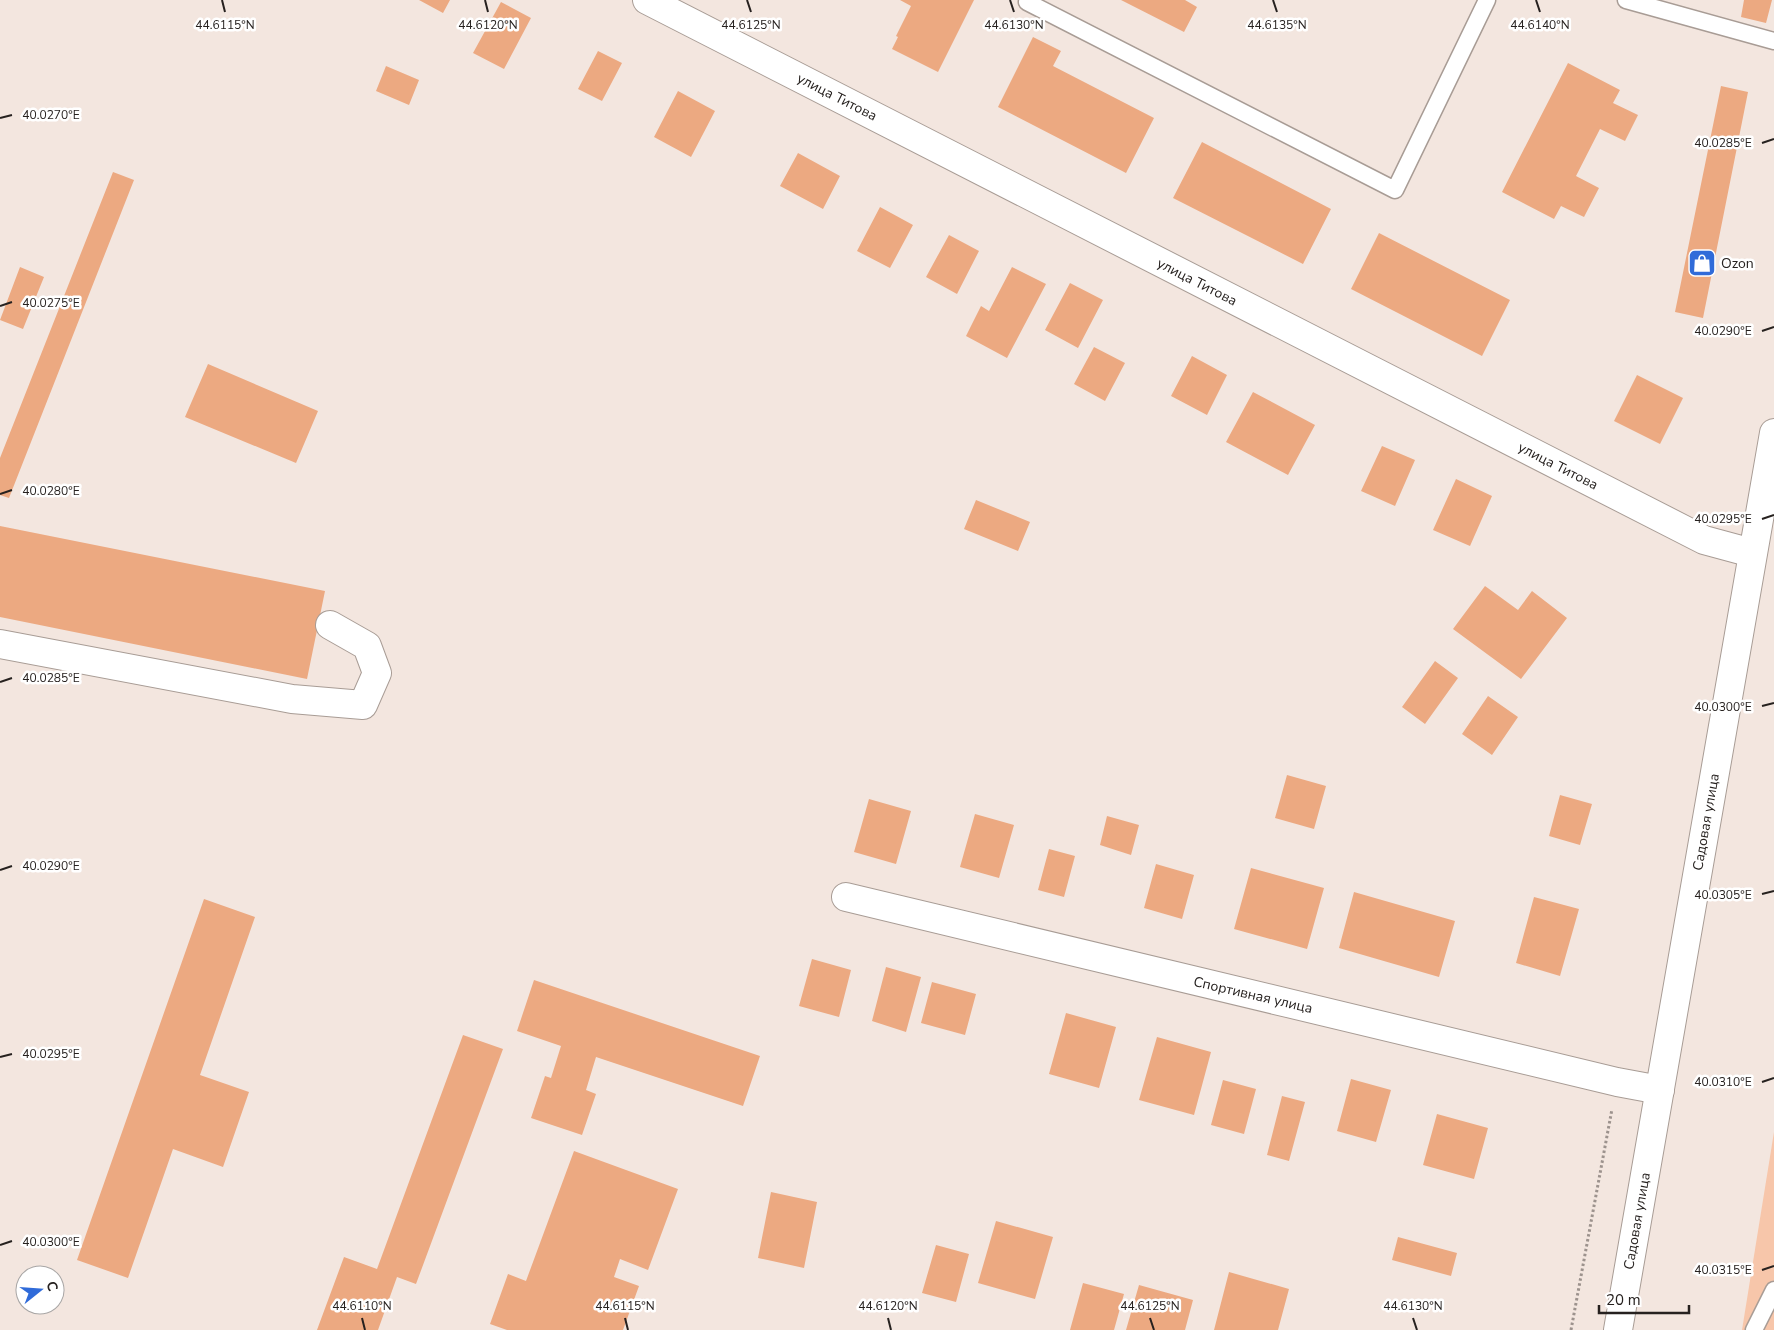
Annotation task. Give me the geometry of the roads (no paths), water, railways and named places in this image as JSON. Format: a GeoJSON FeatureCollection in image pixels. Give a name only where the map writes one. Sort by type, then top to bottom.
{"type":"FeatureCollection","features":[{"type":"Feature","properties":{"kind":"street","name":"улица Титова"},"geometry":{"type":"LineString","coordinates":[[647,0],[1704,540],[1752,553]]}},
{"type":"Feature","properties":{"kind":"street","name":"Садовая улица"},"geometry":{"type":"LineString","coordinates":[[1618,1330],[1774,432]]}},
{"type":"Feature","properties":{"kind":"street"},"geometry":{"type":"LineString","coordinates":[[0,644],[292,699],[363,705],[377,673],[366,646],[330,625]]}},
{"type":"Feature","properties":{"kind":"street","name":"Спортивная улица"},"geometry":{"type":"LineString","coordinates":[[846,897],[1617,1082],[1660,1090]]}},
{"type":"Feature","properties":{"kind":"lane"},"geometry":{"type":"LineString","coordinates":[[1028,0],[1027,2],[1395,190],[1487,0]]}},
{"type":"Feature","properties":{"kind":"lane"},"geometry":{"type":"LineString","coordinates":[[1626,0],[1774,41]]}},
{"type":"Feature","properties":{"kind":"lane"},"geometry":{"type":"LineString","coordinates":[[1754,1330],[1774,1290]]}},
{"type":"Feature","properties":{"kind":"place","name":"Ozon"},"geometry":{"type":"Point","coordinates":[1702,263]}}]}
